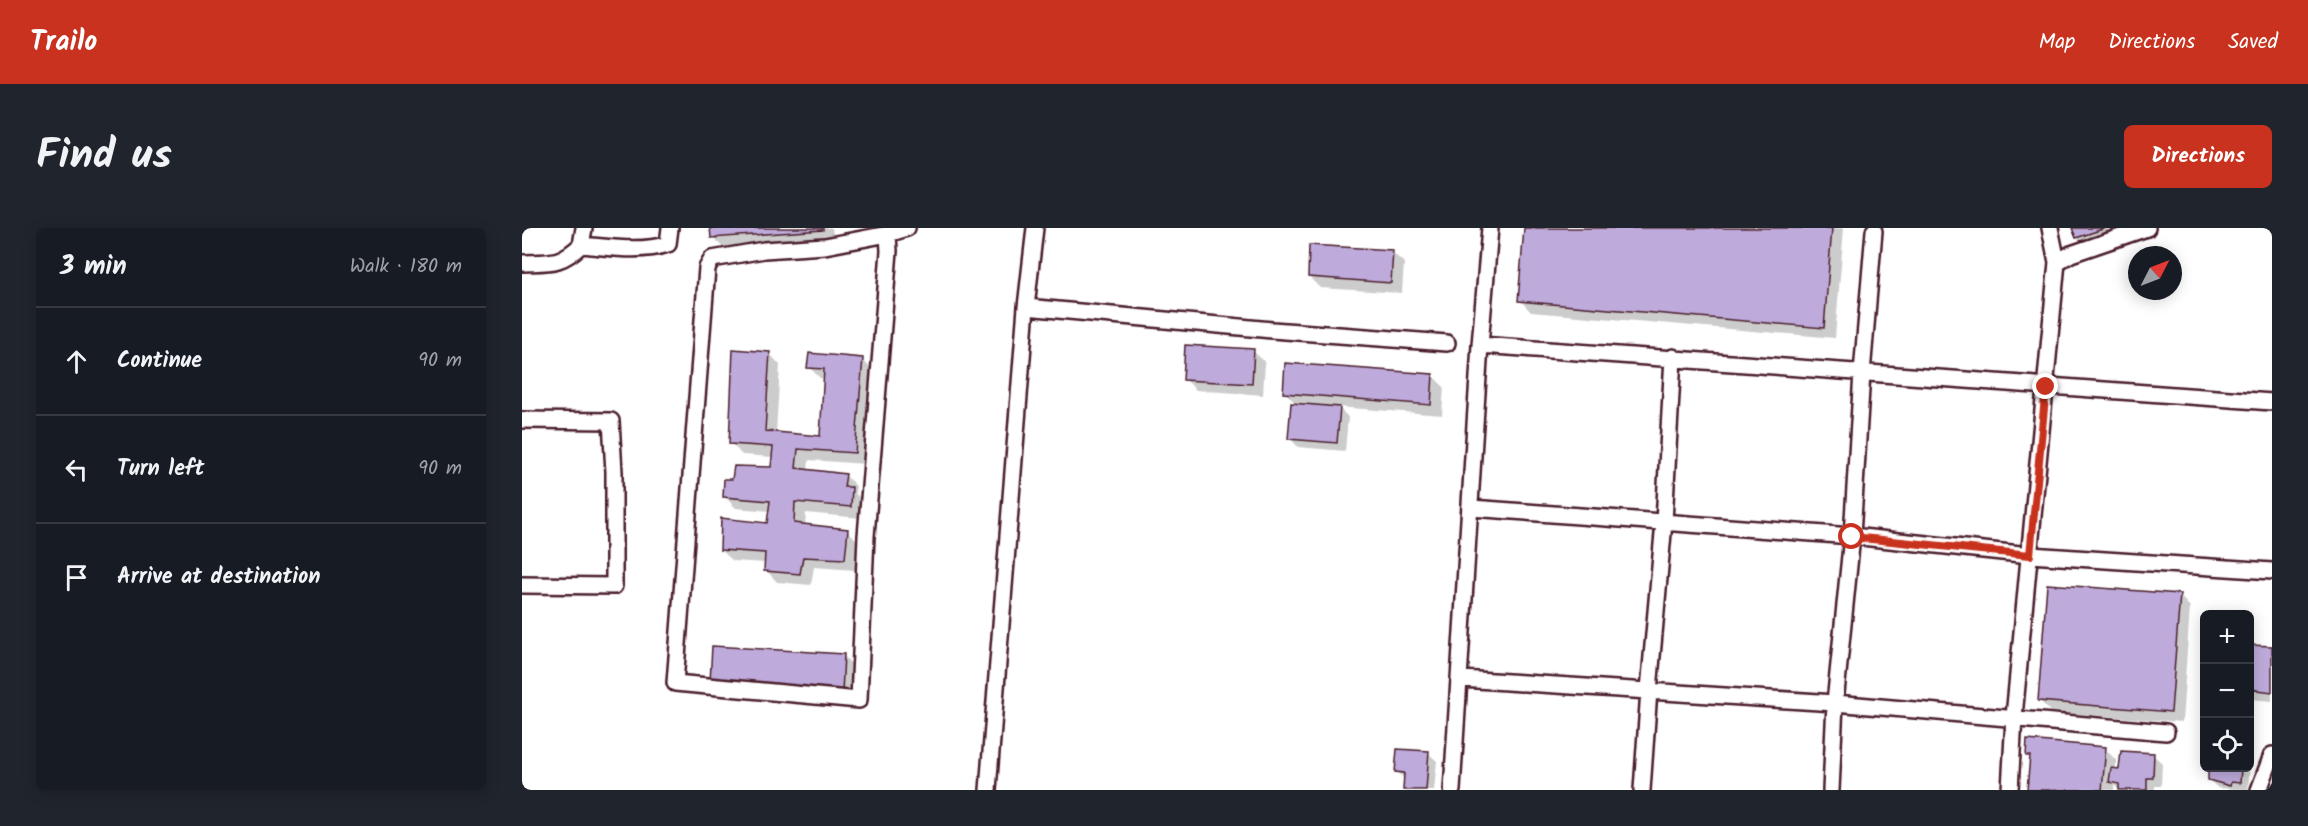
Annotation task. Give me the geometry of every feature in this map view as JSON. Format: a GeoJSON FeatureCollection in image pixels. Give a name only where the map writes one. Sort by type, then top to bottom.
{"type":"FeatureCollection","features":[{"type":"Feature","properties":{"kind":"street"},"geometry":{"type":"LineString","coordinates":[[522,263],[557,262],[571,255],[581,245],[584,228]]}},
{"type":"Feature","properties":{"kind":"street"},"geometry":{"type":"LineString","coordinates":[[581,245],[621,249],[661,246],[668,244],[670,228]]}},
{"type":"Feature","properties":{"kind":"street"},"geometry":{"type":"LineString","coordinates":[[888,234],[889,251],[866,536],[859,700],[675,683],[707,268],[712,260],[726,256],[764,250],[825,246],[907,228]]}},
{"type":"Feature","properties":{"kind":"street"},"geometry":{"type":"LineString","coordinates":[[988,790],[1026,307],[1035,228]]}},
{"type":"Feature","properties":{"kind":"street"},"geometry":{"type":"LineString","coordinates":[[1452,790],[1461,679],[1480,345],[1490,228]]}},
{"type":"Feature","properties":{"kind":"street"},"geometry":{"type":"LineString","coordinates":[[2010,790],[2014,717],[2057,261],[2050,228]]}},
{"type":"Feature","properties":{"kind":"street"},"geometry":{"type":"LineString","coordinates":[[2057,261],[2147,228]]}},
{"type":"Feature","properties":{"kind":"street"},"geometry":{"type":"LineString","coordinates":[[1831,790],[1835,703],[1852,537],[1874,231]]}},
{"type":"Feature","properties":{"kind":"street"},"geometry":{"type":"LineString","coordinates":[[1026,307],[1272,330],[1447,343]]}},
{"type":"Feature","properties":{"kind":"street"},"geometry":{"type":"LineString","coordinates":[[1480,345],[1673,357],[2046,387],[2272,402]]}},
{"type":"Feature","properties":{"kind":"street"},"geometry":{"type":"LineString","coordinates":[[1642,790],[1664,522],[1673,357]]}},
{"type":"Feature","properties":{"kind":"street"},"geometry":{"type":"LineString","coordinates":[[522,420],[611,421],[614,472],[614,586],[522,585]]}},
{"type":"Feature","properties":{"kind":"street"},"geometry":{"type":"LineString","coordinates":[[1471,508],[1852,537],[2030,555],[2272,571]]}},
{"type":"Feature","properties":{"kind":"street"},"geometry":{"type":"LineString","coordinates":[[1461,679],[1835,703],[2166,732]]}},
{"type":"Feature","properties":{"kind":"street"},"geometry":{"type":"LineString","coordinates":[[2259,790],[2272,755]]}},
{"type":"Feature","properties":{"kind":"building"},"geometry":{"type":"Polygon","coordinates":[[[710,228],[823,228],[823,230],[711,238],[710,228]]]}},
{"type":"Feature","properties":{"kind":"building"},"geometry":{"type":"Polygon","coordinates":[[[1524,228],[1832,228],[1824,328],[1518,301],[1524,228]]]}},
{"type":"Feature","properties":{"kind":"building"},"geometry":{"type":"Polygon","coordinates":[[[2072,228],[2106,228],[2076,238],[2072,228]]]}},
{"type":"Feature","properties":{"kind":"building"},"geometry":{"type":"Polygon","coordinates":[[[1309,245],[1393,250],[1391,283],[1308,277],[1309,245]]]}},
{"type":"Feature","properties":{"kind":"building"},"geometry":{"type":"Polygon","coordinates":[[[1185,345],[1254,349],[1252,384],[1183,380],[1185,345]]]}},
{"type":"Feature","properties":{"kind":"building"},"geometry":{"type":"Polygon","coordinates":[[[733,349],[770,352],[765,431],[820,436],[824,369],[807,368],[809,353],[863,358],[855,453],[798,449],[796,468],[846,474],[844,487],[852,487],[851,507],[795,502],[794,523],[848,529],[845,559],[803,557],[800,574],[764,571],[765,553],[720,550],[721,518],[767,523],[770,501],[723,497],[724,479],[732,479],[734,466],[771,467],[773,447],[729,444],[733,349]]]}},
{"type":"Feature","properties":{"kind":"building"},"geometry":{"type":"Polygon","coordinates":[[[1285,363],[1433,374],[1431,405],[1283,393],[1285,363]]]}},
{"type":"Feature","properties":{"kind":"building"},"geometry":{"type":"Polygon","coordinates":[[[1291,403],[1340,407],[1337,443],[1288,439],[1291,403]]]}},
{"type":"Feature","properties":{"kind":"building"},"geometry":{"type":"Polygon","coordinates":[[[2047,584],[2180,594],[2171,712],[2038,701],[2047,584]]]}},
{"type":"Feature","properties":{"kind":"building"},"geometry":{"type":"Polygon","coordinates":[[[2254,645],[2272,646],[2272,692],[2254,690],[2254,645]]]}},
{"type":"Feature","properties":{"kind":"building"},"geometry":{"type":"Polygon","coordinates":[[[712,646],[844,654],[842,693],[710,682],[712,646]]]}},
{"type":"Feature","properties":{"kind":"building"},"geometry":{"type":"Polygon","coordinates":[[[2027,740],[2106,747],[2102,790],[2027,790],[2030,756],[2026,756],[2027,740]]]}},
{"type":"Feature","properties":{"kind":"building"},"geometry":{"type":"Polygon","coordinates":[[[1397,749],[1429,751],[1426,790],[1403,790],[1404,773],[1395,772],[1397,749]]]}},
{"type":"Feature","properties":{"kind":"building"},"geometry":{"type":"Polygon","coordinates":[[[2121,751],[2154,753],[2153,778],[2147,778],[2147,790],[2119,790],[2119,784],[2109,782],[2111,768],[2119,769],[2121,751]]]}},
{"type":"Feature","properties":{"kind":"building"},"geometry":{"type":"Polygon","coordinates":[[[2208,772],[2241,772],[2240,783],[2231,782],[2230,786],[2208,780],[2208,772]]]}},
{"type":"Feature","properties":{"kind":"route"},"geometry":{"type":"LineString","coordinates":[[1852,537],[2030,555],[2046,387]]}}]}
